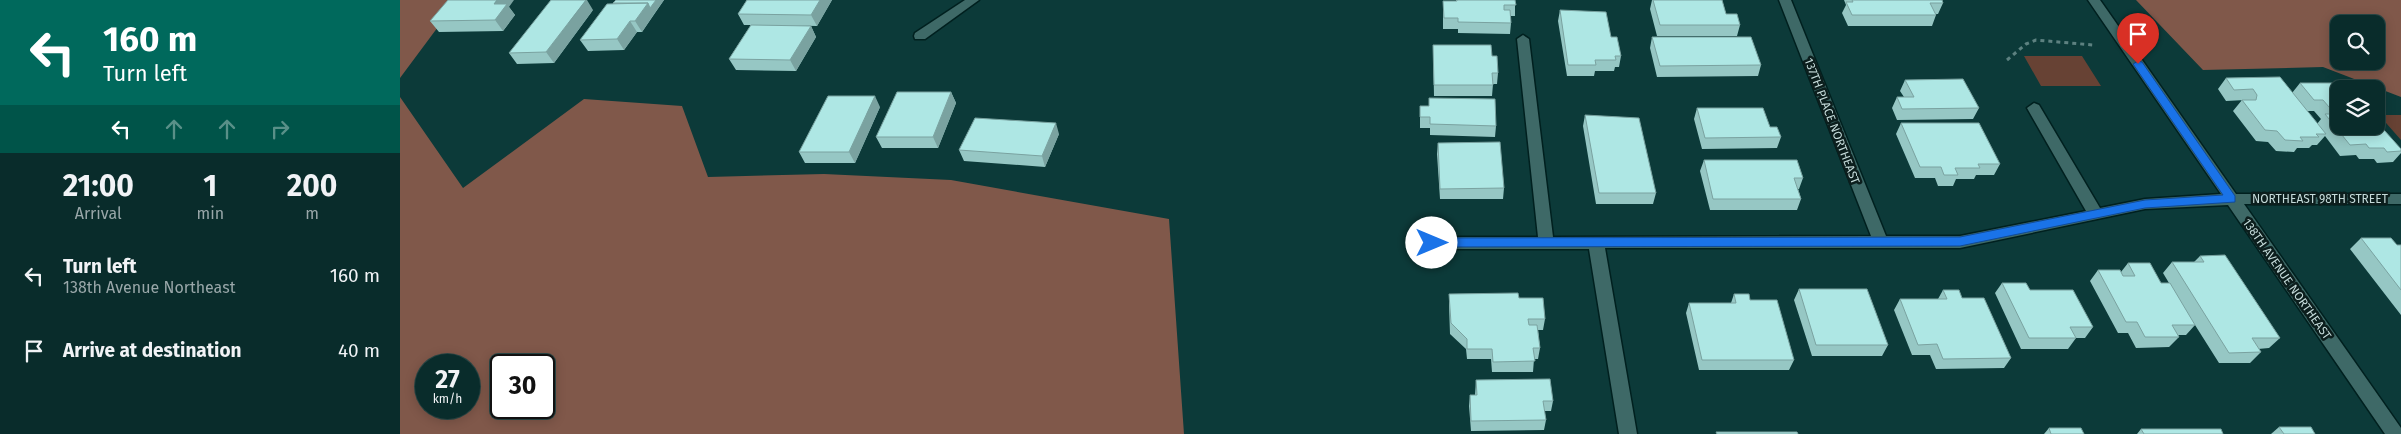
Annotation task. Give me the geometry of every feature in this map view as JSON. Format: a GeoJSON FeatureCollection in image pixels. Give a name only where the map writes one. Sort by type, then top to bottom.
{"type":"FeatureCollection","features":[{"type":"Feature","properties":{"kind":"street"},"geometry":{"type":"LineString","coordinates":[[920,36],[973,0]]}},
{"type":"Feature","properties":{"kind":"street","name":"137TH PLACE NORTHEAST"},"geometry":{"type":"LineString","coordinates":[[1785,0],[1880,242]]}},
{"type":"Feature","properties":{"kind":"street","name":"138TH AVENUE NORTHEAST"},"geometry":{"type":"LineString","coordinates":[[2094,0],[2395,434]]}},
{"type":"Feature","properties":{"kind":"street"},"geometry":{"type":"LineString","coordinates":[[1523,39],[1546,242]]}},
{"type":"Feature","properties":{"kind":"street"},"geometry":{"type":"LineString","coordinates":[[2034,108],[2095,213]]}},
{"type":"Feature","properties":{"kind":"street","name":"NORTHEAST 98TH STREET"},"geometry":{"type":"LineString","coordinates":[[1432,243],[1960,242],[2145,204],[2231,199],[2401,199]]}},
{"type":"Feature","properties":{"kind":"street"},"geometry":{"type":"LineString","coordinates":[[1596,242],[1628,434]]}},
{"type":"Feature","properties":{"kind":"path"},"geometry":{"type":"LineString","coordinates":[[2008,60],[2029,42],[2044,39],[2078,46],[2093,45]]}},
{"type":"Feature","properties":{"kind":"shaded area"},"geometry":{"type":"Polygon","coordinates":[[[400,0],[458,0],[400,78],[400,0]]]}},
{"type":"Feature","properties":{"kind":"shaded area"},"geometry":{"type":"Polygon","coordinates":[[[2136,0],[2401,0],[2401,97],[2385,91],[2385,80],[2357,80],[2331,70],[2385,70],[2385,15],[2330,15],[2330,70],[2323,67],[2203,70],[2136,0]]]}},
{"type":"Feature","properties":{"kind":"shaded area"},"geometry":{"type":"Polygon","coordinates":[[[2024,56],[2082,56],[2101,86],[2041,86],[2024,56]]]}},
{"type":"Feature","properties":{"kind":"shaded area"},"geometry":{"type":"Polygon","coordinates":[[[400,97],[463,188],[584,99],[682,106],[708,177],[824,174],[951,180],[1169,219],[1184,434],[400,434],[400,97]]]}},
{"type":"Feature","properties":{"kind":"shaded area"},"geometry":{"type":"Polygon","coordinates":[[[2385,115],[2401,115],[2401,140],[2385,122],[2385,115]]]}},
{"type":"Feature","properties":{"kind":"building"},"geometry":{"type":"Polygon","coordinates":[[[448,0],[497,0],[494,4],[507,4],[495,20],[430,21],[448,0]]]}},
{"type":"Feature","properties":{"kind":"building"},"geometry":{"type":"Polygon","coordinates":[[[551,0],[586,0],[546,52],[509,53],[551,0]]]}},
{"type":"Feature","properties":{"kind":"building"},"geometry":{"type":"Polygon","coordinates":[[[616,0],[656,0],[650,8],[648,3],[613,3],[616,0]]]}},
{"type":"Feature","properties":{"kind":"building"},"geometry":{"type":"Polygon","coordinates":[[[747,0],[820,0],[811,15],[738,14],[747,0]]]}},
{"type":"Feature","properties":{"kind":"building"},"geometry":{"type":"Polygon","coordinates":[[[1515,0],[1516,5],[1504,5],[1504,10],[1510,10],[1511,23],[1458,22],[1458,18],[1444,18],[1443,1],[1515,0]]]}},
{"type":"Feature","properties":{"kind":"building"},"geometry":{"type":"Polygon","coordinates":[[[1653,0],[1722,0],[1726,14],[1737,14],[1740,25],[1660,25],[1653,0]]]}},
{"type":"Feature","properties":{"kind":"building"},"geometry":{"type":"Polygon","coordinates":[[[1852,0],[1942,0],[1943,3],[1930,3],[1936,15],[1852,15],[1846,2],[1853,2],[1852,0]]]}},
{"type":"Feature","properties":{"kind":"building"},"geometry":{"type":"Polygon","coordinates":[[[648,3],[635,21],[630,21],[617,39],[580,40],[607,4],[648,3]]]}},
{"type":"Feature","properties":{"kind":"building"},"geometry":{"type":"Polygon","coordinates":[[[1560,10],[1606,12],[1611,37],[1617,37],[1621,56],[1615,56],[1616,60],[1595,60],[1596,65],[1568,65],[1560,10]]]}},
{"type":"Feature","properties":{"kind":"building"},"geometry":{"type":"Polygon","coordinates":[[[751,25],[811,26],[790,60],[729,59],[751,25]]]}},
{"type":"Feature","properties":{"kind":"building"},"geometry":{"type":"Polygon","coordinates":[[[1652,37],[1751,37],[1761,65],[1660,66],[1652,37]]]}},
{"type":"Feature","properties":{"kind":"building"},"geometry":{"type":"Polygon","coordinates":[[[1433,45],[1491,45],[1492,56],[1497,56],[1498,73],[1492,73],[1493,85],[1434,85],[1433,45]]]}},
{"type":"Feature","properties":{"kind":"building"},"geometry":{"type":"Polygon","coordinates":[[[2280,77],[2326,134],[2316,134],[2319,137],[2300,137],[2303,141],[2285,140],[2277,131],[2265,130],[2242,100],[2256,100],[2257,95],[2253,89],[2234,90],[2226,78],[2280,77]]]}},
{"type":"Feature","properties":{"kind":"building"},"geometry":{"type":"Polygon","coordinates":[[[1963,79],[1979,108],[1902,109],[1897,97],[1914,97],[1905,80],[1963,79]]]}},
{"type":"Feature","properties":{"kind":"building"},"geometry":{"type":"Polygon","coordinates":[[[2300,83],[2330,83],[2330,108],[2323,100],[2314,100],[2300,83]]]}},
{"type":"Feature","properties":{"kind":"building"},"geometry":{"type":"Polygon","coordinates":[[[897,92],[951,92],[933,137],[876,137],[897,92]]]}},
{"type":"Feature","properties":{"kind":"building"},"geometry":{"type":"Polygon","coordinates":[[[828,96],[875,96],[849,152],[799,152],[828,96]]]}},
{"type":"Feature","properties":{"kind":"building"},"geometry":{"type":"Polygon","coordinates":[[[1429,98],[1495,99],[1496,126],[1430,124],[1430,117],[1420,117],[1420,106],[1429,106],[1429,98]]]}},
{"type":"Feature","properties":{"kind":"building"},"geometry":{"type":"Polygon","coordinates":[[[1697,108],[1763,108],[1770,127],[1777,127],[1781,137],[1705,138],[1697,108]]]}},
{"type":"Feature","properties":{"kind":"building"},"geometry":{"type":"Polygon","coordinates":[[[1585,115],[1639,118],[1656,193],[1599,193],[1585,115]]]}},
{"type":"Feature","properties":{"kind":"building"},"geometry":{"type":"Polygon","coordinates":[[[975,118],[1056,123],[1042,156],[959,150],[975,118]]]}},
{"type":"Feature","properties":{"kind":"building"},"geometry":{"type":"Polygon","coordinates":[[[1901,123],[1979,123],[2000,164],[1978,164],[1980,168],[1955,168],[1958,175],[1944,175],[1941,167],[1920,167],[1901,123]]]}},
{"type":"Feature","properties":{"kind":"building"},"geometry":{"type":"Polygon","coordinates":[[[2385,131],[2401,151],[2387,152],[2384,148],[2369,148],[2366,144],[2350,145],[2342,135],[2385,135],[2385,131]]]}},
{"type":"Feature","properties":{"kind":"building"},"geometry":{"type":"Polygon","coordinates":[[[1500,142],[1504,188],[1440,189],[1438,143],[1500,142]]]}},
{"type":"Feature","properties":{"kind":"building"},"geometry":{"type":"Polygon","coordinates":[[[1704,160],[1797,160],[1803,178],[1794,178],[1801,199],[1713,199],[1704,160]]]}},
{"type":"Feature","properties":{"kind":"building"},"geometry":{"type":"Polygon","coordinates":[[[2361,238],[2391,238],[2397,245],[2401,245],[2401,290],[2361,238]]]}},
{"type":"Feature","properties":{"kind":"building"},"geometry":{"type":"Polygon","coordinates":[[[2225,255],[2280,338],[2252,338],[2261,352],[2229,353],[2172,262],[2204,262],[2200,256],[2225,255]]]}},
{"type":"Feature","properties":{"kind":"building"},"geometry":{"type":"Polygon","coordinates":[[[2128,263],[2150,263],[2161,283],[2170,283],[2195,325],[2172,325],[2179,337],[2145,337],[2137,322],[2126,322],[2098,270],[2120,270],[2123,276],[2135,276],[2128,263]]]}},
{"type":"Feature","properties":{"kind":"building"},"geometry":{"type":"Polygon","coordinates":[[[2002,283],[2026,283],[2030,290],[2073,290],[2093,327],[2070,327],[2076,338],[2029,338],[2002,283]]]}},
{"type":"Feature","properties":{"kind":"building"},"geometry":{"type":"Polygon","coordinates":[[[1799,289],[1867,289],[1888,345],[1816,345],[1799,289]]]}},
{"type":"Feature","properties":{"kind":"building"},"geometry":{"type":"Polygon","coordinates":[[[1943,290],[1959,290],[1962,298],[1984,298],[2011,358],[1943,359],[1937,344],[1918,345],[1900,299],[1947,299],[1943,290]]]}},
{"type":"Feature","properties":{"kind":"building"},"geometry":{"type":"Polygon","coordinates":[[[1518,293],[1519,298],[1543,298],[1545,319],[1528,319],[1529,325],[1537,325],[1540,348],[1533,348],[1535,361],[1493,362],[1492,349],[1467,349],[1467,339],[1451,323],[1449,294],[1518,293]]]}},
{"type":"Feature","properties":{"kind":"building"},"geometry":{"type":"Polygon","coordinates":[[[1734,294],[1749,294],[1750,300],[1777,300],[1794,360],[1702,360],[1689,303],[1736,303],[1734,294]]]}},
{"type":"Feature","properties":{"kind":"building"},"geometry":{"type":"Polygon","coordinates":[[[1550,379],[1553,401],[1543,401],[1546,420],[1471,421],[1470,395],[1477,395],[1476,380],[1550,379]]]}},
{"type":"Feature","properties":{"kind":"building"},"geometry":{"type":"Polygon","coordinates":[[[2279,427],[2311,427],[2315,434],[2284,434],[2279,427]]]}},
{"type":"Feature","properties":{"kind":"building"},"geometry":{"type":"Polygon","coordinates":[[[2049,428],[2081,428],[2084,434],[2051,434],[2049,428]]]}},
{"type":"Feature","properties":{"kind":"building"},"geometry":{"type":"Polygon","coordinates":[[[2141,429],[2221,429],[2223,434],[2144,434],[2141,429]]]}},
{"type":"Feature","properties":{"kind":"building"},"geometry":{"type":"Polygon","coordinates":[[[1716,432],[1797,432],[1798,434],[1717,434],[1716,432]]]}},
{"type":"Feature","properties":{"kind":"route"},"geometry":{"type":"LineString","coordinates":[[1432,243],[1960,242],[2145,204],[2231,199],[2138,64]]}}]}
